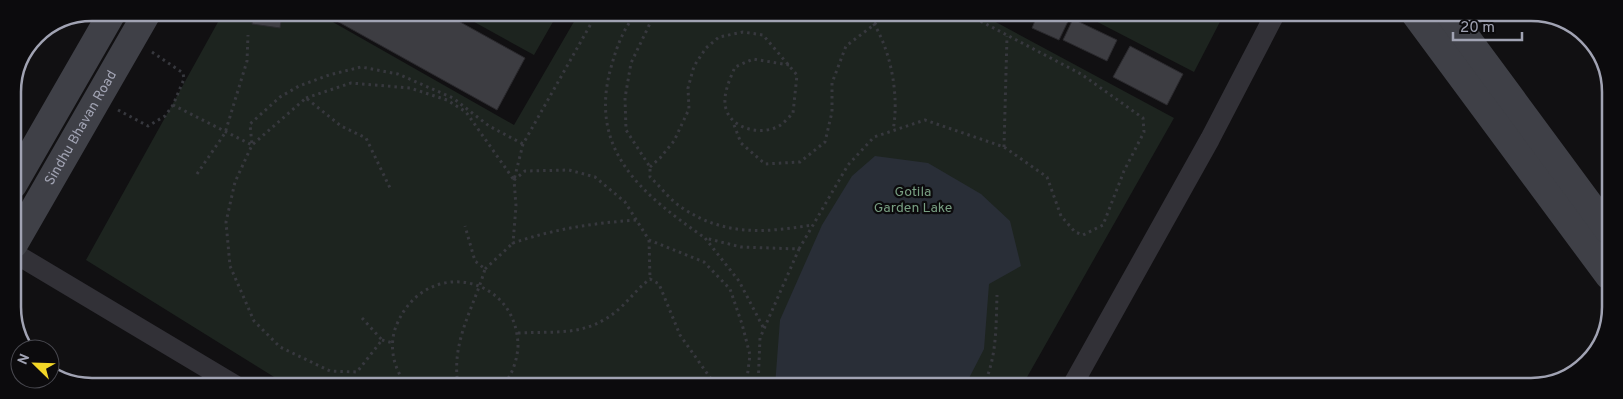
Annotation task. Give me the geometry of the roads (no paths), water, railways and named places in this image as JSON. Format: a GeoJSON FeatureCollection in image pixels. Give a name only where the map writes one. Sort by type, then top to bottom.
{"type":"FeatureCollection","features":[{"type":"Feature","properties":{"kind":"main road"},"geometry":{"type":"LineString","coordinates":[[21,162],[107,21]]}},
{"type":"Feature","properties":{"kind":"main road","name":"Sindhu Bhavan Road"},"geometry":{"type":"LineString","coordinates":[[21,232],[142,21]]}},
{"type":"Feature","properties":{"kind":"main road"},"geometry":{"type":"LineString","coordinates":[[1420,21],[1602,267]]}},
{"type":"Feature","properties":{"kind":"main road"},"geometry":{"type":"LineString","coordinates":[[1454,21],[1602,222]]}},
{"type":"Feature","properties":{"kind":"street"},"geometry":{"type":"LineString","coordinates":[[1076,378],[1206,147],[1271,21]]}},
{"type":"Feature","properties":{"kind":"street"},"geometry":{"type":"LineString","coordinates":[[21,170],[52,178]]}},
{"type":"Feature","properties":{"kind":"street"},"geometry":{"type":"LineString","coordinates":[[21,257],[223,378]]}},
{"type":"Feature","properties":{"kind":"park label","name":"Gotila Garden Lake"},"geometry":{"type":"Point","coordinates":[913,200]}}]}
